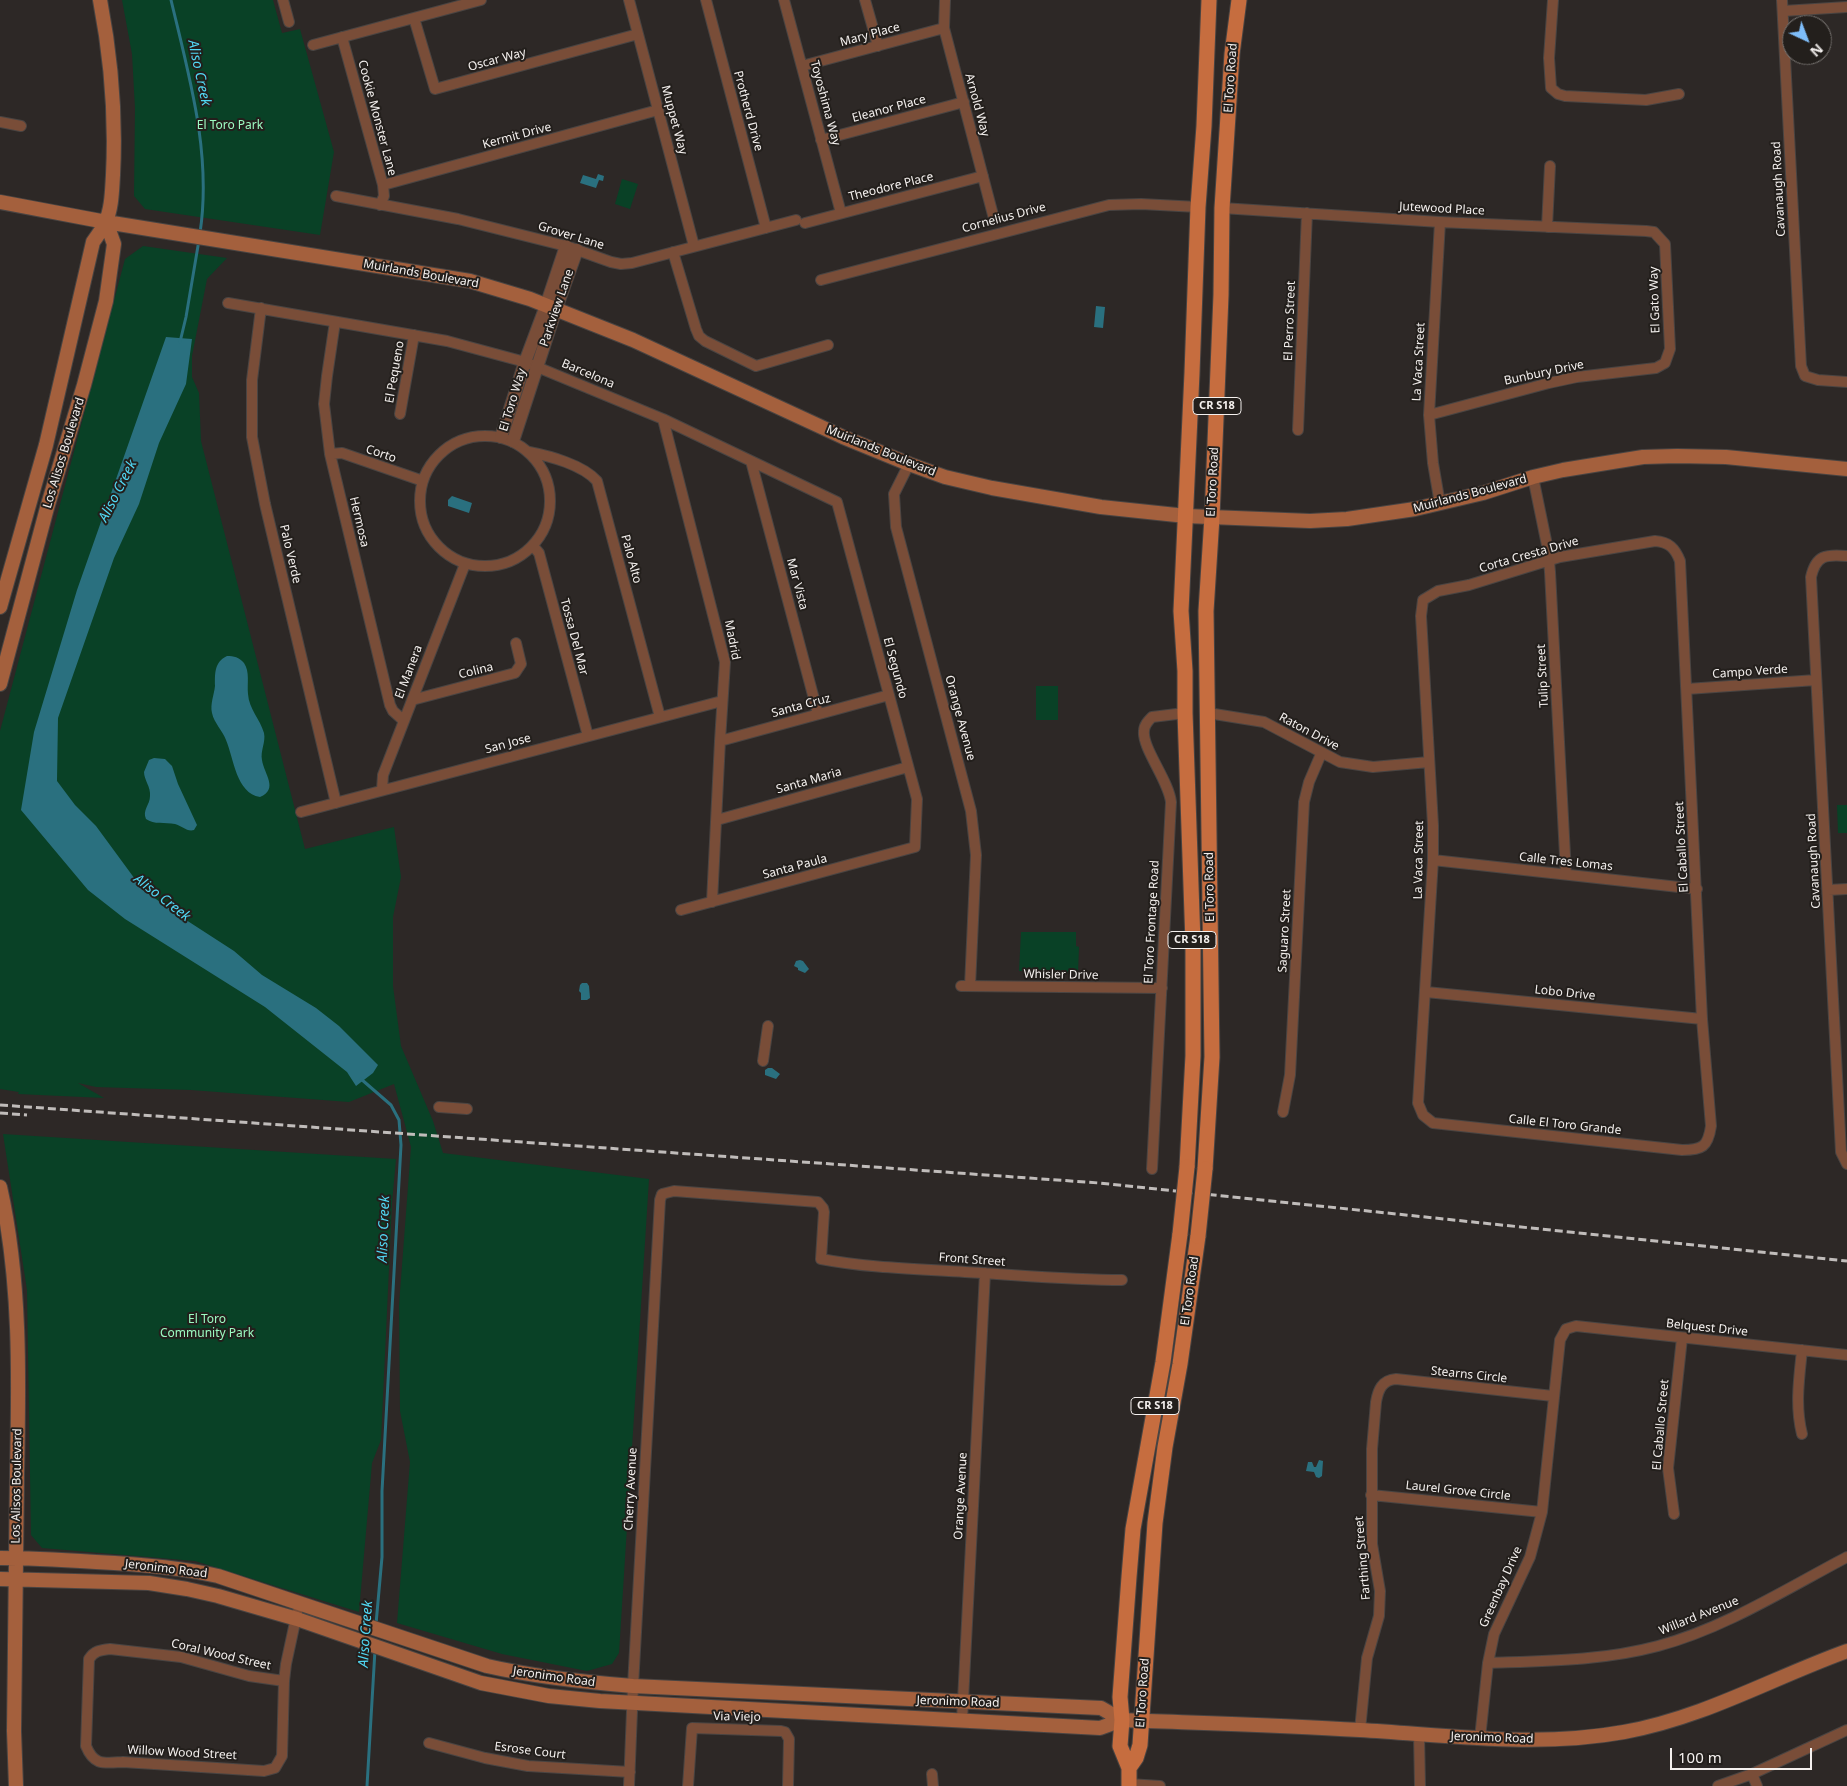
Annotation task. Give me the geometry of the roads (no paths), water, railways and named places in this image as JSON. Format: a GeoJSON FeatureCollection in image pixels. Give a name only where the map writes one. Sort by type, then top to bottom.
{"type":"FeatureCollection","features":[{"type":"Feature","properties":{"kind":"main road","name":"Los Alisos Boulevard"},"geometry":{"type":"LineString","coordinates":[[0,607],[46,445],[93,242],[106,222],[111,200],[114,148],[113,107],[108,51],[100,0]]}},
{"type":"Feature","properties":{"kind":"main road","name":"El Toro Road"},"geometry":{"type":"LineString","coordinates":[[1129,1785],[1129,1768],[1120,1746],[1122,1720],[1120,1697],[1134,1529],[1163,1362],[1180,1234],[1187,1167],[1193,1046],[1193,943],[1185,671],[1181,611],[1198,207],[1204,126],[1209,0]]}},
{"type":"Feature","properties":{"kind":"main road","name":"El Toro Road"},"geometry":{"type":"LineString","coordinates":[[1129,1768],[1136,1758],[1140,1745],[1155,1523],[1198,1236],[1205,1169],[1212,1057],[1206,611],[1212,517],[1221,294],[1222,208],[1232,54],[1239,0]]}},
{"type":"Feature","properties":{"kind":"main road","name":"Muirlands Boulevard"},"geometry":{"type":"LineString","coordinates":[[0,202],[188,236],[470,281],[551,308],[633,340],[843,437],[945,477],[1003,490],[1101,507],[1186,516],[1310,521],[1347,519],[1440,504],[1533,477],[1612,461],[1643,457],[1726,457],[1847,469]]}},
{"type":"Feature","properties":{"kind":"main road"},"geometry":{"type":"LineString","coordinates":[[1198,207],[1222,208]]}},
{"type":"Feature","properties":{"kind":"main road","name":"Los Alisos Boulevard"},"geometry":{"type":"LineString","coordinates":[[0,684],[47,508],[84,385],[106,301],[114,244],[106,222]]}},
{"type":"Feature","properties":{"kind":"main road"},"geometry":{"type":"LineString","coordinates":[[1185,713],[1208,713]]}},
{"type":"Feature","properties":{"kind":"main road","name":"Los Alisos Boulevard"},"geometry":{"type":"LineString","coordinates":[[0,1187],[6,1215],[18,1360],[14,1753],[16,1786]]}},
{"type":"Feature","properties":{"kind":"main road","name":"Jeronimo Road"},"geometry":{"type":"LineString","coordinates":[[0,1558],[150,1565],[188,1569],[218,1576],[298,1602],[486,1666],[559,1680],[632,1686],[1101,1708],[1122,1720]]}},
{"type":"Feature","properties":{"kind":"main road","name":"Jeronimo Road"},"geometry":{"type":"LineString","coordinates":[[0,1578],[105,1581],[168,1586],[218,1596],[297,1619],[481,1683],[523,1692],[574,1699],[1100,1728],[1122,1720],[1142,1720],[1360,1730],[1480,1738],[1560,1739],[1592,1737],[1689,1716],[1847,1651]]}},
{"type":"Feature","properties":{"kind":"street"},"geometry":{"type":"LineString","coordinates":[[283,0],[289,22]]}},
{"type":"Feature","properties":{"kind":"street"},"geometry":{"type":"LineString","coordinates":[[313,45],[481,0]]}},
{"type":"Feature","properties":{"kind":"street","name":"Muppet Way"},"geometry":{"type":"LineString","coordinates":[[629,0],[694,246]]}},
{"type":"Feature","properties":{"kind":"street","name":"Protherd Drive"},"geometry":{"type":"LineString","coordinates":[[706,0],[766,228]]}},
{"type":"Feature","properties":{"kind":"street","name":"Toyoshima Way"},"geometry":{"type":"LineString","coordinates":[[784,0],[841,213]]}},
{"type":"Feature","properties":{"kind":"street"},"geometry":{"type":"LineString","coordinates":[[866,0],[878,46]]}},
{"type":"Feature","properties":{"kind":"street","name":"Arnold Way"},"geometry":{"type":"LineString","coordinates":[[946,0],[944,28],[993,215]]}},
{"type":"Feature","properties":{"kind":"street"},"geometry":{"type":"LineString","coordinates":[[1553,0],[1549,58],[1551,88],[1556,93],[1584,97],[1646,100],[1680,94]]}},
{"type":"Feature","properties":{"kind":"street","name":"Cavanaugh Road"},"geometry":{"type":"LineString","coordinates":[[1782,0],[1801,366],[1805,376],[1818,380],[1847,382]]}},
{"type":"Feature","properties":{"kind":"street"},"geometry":{"type":"LineString","coordinates":[[1783,11],[1847,7]]}},
{"type":"Feature","properties":{"kind":"street","name":"Oscar Way"},"geometry":{"type":"LineString","coordinates":[[414,18],[435,90],[638,34]]}},
{"type":"Feature","properties":{"kind":"street","name":"Mary Place"},"geometry":{"type":"LineString","coordinates":[[802,66],[944,28]]}},
{"type":"Feature","properties":{"kind":"street","name":"Cookie Monster Lane"},"geometry":{"type":"LineString","coordinates":[[342,37],[383,186],[384,196],[380,205]]}},
{"type":"Feature","properties":{"kind":"street","name":"Eleanor Place"},"geometry":{"type":"LineString","coordinates":[[821,140],[964,102]]}},
{"type":"Feature","properties":{"kind":"street","name":"Kermit Drive"},"geometry":{"type":"LineString","coordinates":[[383,186],[658,110]]}},
{"type":"Feature","properties":{"kind":"street"},"geometry":{"type":"LineString","coordinates":[[0,122],[21,126]]}},
{"type":"Feature","properties":{"kind":"street"},"geometry":{"type":"LineString","coordinates":[[1547,227],[1550,166]]}},
{"type":"Feature","properties":{"kind":"street","name":"Theodore Place"},"geometry":{"type":"LineString","coordinates":[[801,221],[841,213],[983,176]]}},
{"type":"Feature","properties":{"kind":"street","name":"Grover Lane"},"geometry":{"type":"LineString","coordinates":[[336,196],[458,219],[572,248],[621,264],[801,221]]}},
{"type":"Feature","properties":{"kind":"street","name":"Cornelius Drive"},"geometry":{"type":"LineString","coordinates":[[820,280],[1109,205],[1140,204],[1198,207]]}},
{"type":"Feature","properties":{"kind":"street","name":"Jutewood Place"},"geometry":{"type":"LineString","coordinates":[[1222,208],[1440,222],[1646,230],[1654,232],[1659,237]]}},
{"type":"Feature","properties":{"kind":"street","name":"El Perro Street"},"geometry":{"type":"LineString","coordinates":[[1298,430],[1307,213]]}},
{"type":"Feature","properties":{"kind":"street","name":"La Vaca Street"},"geometry":{"type":"LineString","coordinates":[[1440,222],[1429,415],[1433,463],[1440,504]]}},
{"type":"Feature","properties":{"kind":"street","name":"El Gato Way"},"geometry":{"type":"LineString","coordinates":[[1659,237],[1665,244],[1666,252],[1670,349],[1665,363]]}},
{"type":"Feature","properties":{"kind":"street","name":"Parkview Lane"},"geometry":{"type":"LineString","coordinates":[[525,362],[551,308],[572,248]]}},
{"type":"Feature","properties":{"kind":"street"},"geometry":{"type":"LineString","coordinates":[[673,252],[696,329],[704,341],[756,366],[828,345]]}},
{"type":"Feature","properties":{"kind":"street","name":"Barcelona"},"geometry":{"type":"LineString","coordinates":[[228,303],[414,334],[538,366],[663,419],[833,500]]}},
{"type":"Feature","properties":{"kind":"street","name":"Palo Verde"},"geometry":{"type":"LineString","coordinates":[[261,308],[252,380],[252,437],[265,504],[336,803]]}},
{"type":"Feature","properties":{"kind":"street","name":"Parkview Lane"},"geometry":{"type":"LineString","coordinates":[[538,366],[551,308]]}},
{"type":"Feature","properties":{"kind":"street","name":"Hermosa"},"geometry":{"type":"LineString","coordinates":[[335,322],[324,404],[330,454],[390,705],[403,720]]}},
{"type":"Feature","properties":{"kind":"street","name":"El Pequeno"},"geometry":{"type":"LineString","coordinates":[[400,414],[414,334]]}},
{"type":"Feature","properties":{"kind":"street","name":"El Toro Way"},"geometry":{"type":"LineString","coordinates":[[507,439],[525,362]]}},
{"type":"Feature","properties":{"kind":"street","name":"Bunbury Drive"},"geometry":{"type":"LineString","coordinates":[[1429,415],[1548,383],[1576,377],[1656,368],[1665,363]]}},
{"type":"Feature","properties":{"kind":"street","name":"El Toro Way"},"geometry":{"type":"LineString","coordinates":[[507,439],[538,366]]}},
{"type":"Feature","properties":{"kind":"street","name":"Madrid"},"geometry":{"type":"LineString","coordinates":[[663,419],[724,652],[712,902]]}},
{"type":"Feature","properties":{"kind":"street"},"geometry":{"type":"LineString","coordinates":[[477,436],[507,439],[529,452],[547,478],[551,498],[548,519],[542,533],[533,546],[516,559],[496,566],[475,566],[465,564],[449,556],[436,545],[427,531],[421,515],[420,498],[423,481],[434,460],[453,444],[477,436]]}},
{"type":"Feature","properties":{"kind":"street","name":"Palo Alto"},"geometry":{"type":"LineString","coordinates":[[529,452],[550,456],[585,471],[597,481],[660,717]]}},
{"type":"Feature","properties":{"kind":"street","name":"Corto"},"geometry":{"type":"LineString","coordinates":[[330,454],[342,453],[423,481]]}},
{"type":"Feature","properties":{"kind":"street","name":"Mar Vista"},"geometry":{"type":"LineString","coordinates":[[751,461],[818,714]]}},
{"type":"Feature","properties":{"kind":"street","name":"Orange Avenue"},"geometry":{"type":"LineString","coordinates":[[909,464],[894,494],[896,527],[971,811],[976,855],[966,986]]}},
{"type":"Feature","properties":{"kind":"street","name":"Tulip Street"},"geometry":{"type":"LineString","coordinates":[[1533,477],[1548,561],[1566,874]]}},
{"type":"Feature","properties":{"kind":"street","name":"El Segundo"},"geometry":{"type":"LineString","coordinates":[[833,500],[837,502],[839,507],[917,799],[915,847]]}},
{"type":"Feature","properties":{"kind":"street","name":"Corta Cresta Drive"},"geometry":{"type":"LineString","coordinates":[[1424,600],[1430,594],[1438,591],[1469,585],[1548,561],[1596,550],[1655,541],[1667,543],[1673,547]]}},
{"type":"Feature","properties":{"kind":"street","name":"Tossa Del Mar"},"geometry":{"type":"LineString","coordinates":[[533,546],[539,553],[588,736]]}},
{"type":"Feature","properties":{"kind":"street","name":"El Caballo Street"},"geometry":{"type":"LineString","coordinates":[[1673,547],[1680,561],[1702,1019],[1711,1126],[1709,1137],[1703,1146]]}},
{"type":"Feature","properties":{"kind":"street","name":"Cavanaugh Road"},"geometry":{"type":"LineString","coordinates":[[1846,1163],[1841,1152],[1811,577],[1813,567],[1819,559],[1828,556],[1847,556]]}},
{"type":"Feature","properties":{"kind":"street","name":"El Manera"},"geometry":{"type":"LineString","coordinates":[[382,790],[383,775],[403,720],[465,564]]}},
{"type":"Feature","properties":{"kind":"street","name":"La Vaca Street"},"geometry":{"type":"LineString","coordinates":[[1424,600],[1421,616],[1433,860],[1418,1103],[1420,1112],[1425,1118]]}},
{"type":"Feature","properties":{"kind":"street","name":"Colina"},"geometry":{"type":"LineString","coordinates":[[412,700],[515,673],[521,664],[516,643]]}},
{"type":"Feature","properties":{"kind":"street","name":"Campo Verde"},"geometry":{"type":"LineString","coordinates":[[1687,689],[1816,680]]}},
{"type":"Feature","properties":{"kind":"street","name":"Santa Cruz"},"geometry":{"type":"LineString","coordinates":[[720,741],[889,695]]}},
{"type":"Feature","properties":{"kind":"street","name":"San Jose"},"geometry":{"type":"LineString","coordinates":[[301,812],[722,701]]}},
{"type":"Feature","properties":{"kind":"street","name":"El Toro Frontage Road"},"geometry":{"type":"LineString","coordinates":[[1152,1169],[1171,802],[1169,792],[1146,743],[1144,731],[1148,721],[1152,718],[1185,713]]}},
{"type":"Feature","properties":{"kind":"street","name":"Raton Drive"},"geometry":{"type":"LineString","coordinates":[[1208,713],[1264,722],[1287,733],[1321,754],[1340,762],[1373,767],[1429,762]]}},
{"type":"Feature","properties":{"kind":"street","name":"Saguaro Street"},"geometry":{"type":"LineString","coordinates":[[1283,1112],[1290,1075],[1304,802],[1309,782],[1321,754]]}},
{"type":"Feature","properties":{"kind":"street","name":"Santa Maria"},"geometry":{"type":"LineString","coordinates":[[717,820],[908,767]]}},
{"type":"Feature","properties":{"kind":"street","name":"Santa Paula"},"geometry":{"type":"LineString","coordinates":[[681,910],[915,847]]}},
{"type":"Feature","properties":{"kind":"street","name":"Calle Tres Lomas"},"geometry":{"type":"LineString","coordinates":[[1433,860],[1697,888]]}},
{"type":"Feature","properties":{"kind":"street"},"geometry":{"type":"LineString","coordinates":[[1828,890],[1847,889]]}},
{"type":"Feature","properties":{"kind":"street","name":"Whisler Drive"},"geometry":{"type":"LineString","coordinates":[[966,986],[1162,988]]}},
{"type":"Feature","properties":{"kind":"street","name":"Lobo Drive"},"geometry":{"type":"LineString","coordinates":[[1426,992],[1702,1019]]}},
{"type":"Feature","properties":{"kind":"street"},"geometry":{"type":"LineString","coordinates":[[763,1061],[768,1026]]}},
{"type":"Feature","properties":{"kind":"street"},"geometry":{"type":"LineString","coordinates":[[439,1107],[467,1109]]}},
{"type":"Feature","properties":{"kind":"street","name":"Calle El Toro Grande"},"geometry":{"type":"LineString","coordinates":[[1425,1118],[1433,1123],[1682,1150],[1694,1150],[1703,1146]]}},
{"type":"Feature","properties":{"kind":"street","name":"Cherry Avenue"},"geometry":{"type":"LineString","coordinates":[[629,1786],[632,1686],[660,1200],[662,1194],[674,1191],[813,1200],[821,1205],[824,1212],[821,1258]]}},
{"type":"Feature","properties":{"kind":"street","name":"Front Street"},"geometry":{"type":"LineString","coordinates":[[821,1258],[837,1262],[901,1268],[1083,1280],[1122,1280]]}},
{"type":"Feature","properties":{"kind":"street","name":"Orange Avenue"},"geometry":{"type":"LineString","coordinates":[[962,1720],[985,1273]]}},
{"type":"Feature","properties":{"kind":"street","name":"Belquest Drive"},"geometry":{"type":"LineString","coordinates":[[1566,1329],[1576,1326],[1847,1355]]}},
{"type":"Feature","properties":{"kind":"street","name":"Greenbay Drive"},"geometry":{"type":"LineString","coordinates":[[1480,1738],[1488,1663],[1494,1634],[1530,1557],[1542,1512],[1560,1340],[1566,1329]]}},
{"type":"Feature","properties":{"kind":"street","name":"El Caballo Street"},"geometry":{"type":"LineString","coordinates":[[1674,1514],[1668,1468],[1682,1338]]}},
{"type":"Feature","properties":{"kind":"street"},"geometry":{"type":"LineString","coordinates":[[1802,1350],[1797,1402],[1798,1419],[1802,1434]]}},
{"type":"Feature","properties":{"kind":"street","name":"Stearns Circle"},"geometry":{"type":"LineString","coordinates":[[1383,1384],[1396,1379],[1553,1396]]}},
{"type":"Feature","properties":{"kind":"street","name":"Farthing Street"},"geometry":{"type":"LineString","coordinates":[[1360,1730],[1367,1658],[1379,1616],[1380,1591],[1372,1544],[1371,1495],[1376,1402],[1377,1393],[1383,1384]]}},
{"type":"Feature","properties":{"kind":"street","name":"Laurel Grove Circle"},"geometry":{"type":"LineString","coordinates":[[1371,1495],[1542,1512]]}},
{"type":"Feature","properties":{"kind":"street","name":"Willard Avenue"},"geometry":{"type":"LineString","coordinates":[[1488,1663],[1580,1660],[1658,1646],[1690,1636],[1731,1618],[1847,1556]]}},
{"type":"Feature","properties":{"kind":"street"},"geometry":{"type":"LineString","coordinates":[[284,1682],[286,1664],[297,1619],[298,1602]]}},
{"type":"Feature","properties":{"kind":"street","name":"Coral Wood Street"},"geometry":{"type":"LineString","coordinates":[[90,1755],[86,1746],[89,1659],[93,1653],[110,1649],[181,1657],[248,1676],[284,1682]]}},
{"type":"Feature","properties":{"kind":"street","name":"Willow Wood Street"},"geometry":{"type":"LineString","coordinates":[[90,1755],[96,1761],[104,1763],[122,1762],[264,1771],[275,1768],[282,1756],[284,1682]]}},
{"type":"Feature","properties":{"kind":"street","name":"Via Viejo"},"geometry":{"type":"LineString","coordinates":[[688,1786],[692,1728],[785,1732],[789,1739],[788,1786]]}},
{"type":"Feature","properties":{"kind":"street"},"geometry":{"type":"LineString","coordinates":[[1718,1786],[1752,1774],[1847,1730]]}},
{"type":"Feature","properties":{"kind":"street"},"geometry":{"type":"LineString","coordinates":[[1419,1734],[1420,1786]]}},
{"type":"Feature","properties":{"kind":"street","name":"Esrose Court"},"geometry":{"type":"LineString","coordinates":[[429,1743],[485,1758],[528,1766],[630,1772]]}},
{"type":"Feature","properties":{"kind":"street"},"geometry":{"type":"LineString","coordinates":[[932,1774],[932,1786]]}},
{"type":"Feature","properties":{"kind":"street"},"geometry":{"type":"LineString","coordinates":[[1752,1774],[1757,1786]]}},
{"type":"Feature","properties":{"kind":"street"},"geometry":{"type":"LineString","coordinates":[[1129,1785],[1160,1786]]}},
{"type":"Feature","properties":{"kind":"water"},"geometry":{"type":"Polygon","coordinates":[[[598,174],[604,176],[603,181],[599,180],[596,188],[580,183],[583,175],[596,179],[598,174]]]}},
{"type":"Feature","properties":{"kind":"water"},"geometry":{"type":"Polygon","coordinates":[[[1096,306],[1105,307],[1103,328],[1094,327],[1096,306]]]}},
{"type":"Feature","properties":{"kind":"water"},"geometry":{"type":"Polygon","coordinates":[[[166,337],[192,339],[186,384],[159,443],[139,504],[114,558],[58,718],[57,781],[75,805],[96,826],[143,890],[234,951],[262,975],[316,1008],[339,1026],[378,1065],[373,1073],[356,1086],[347,1072],[265,1007],[125,919],[88,890],[21,810],[34,732],[77,590],[166,337]]]}},
{"type":"Feature","properties":{"kind":"water"},"geometry":{"type":"Polygon","coordinates":[[[452,496],[472,503],[469,513],[448,506],[448,500],[452,496]]]}},
{"type":"Feature","properties":{"kind":"water"},"geometry":{"type":"Polygon","coordinates":[[[227,656],[238,658],[246,666],[249,699],[264,733],[262,757],[270,785],[266,794],[260,797],[252,794],[241,782],[225,737],[212,713],[211,706],[217,665],[227,656]]]}},
{"type":"Feature","properties":{"kind":"water"},"geometry":{"type":"Polygon","coordinates":[[[154,758],[165,759],[172,766],[197,825],[194,830],[187,830],[175,824],[156,823],[146,819],[145,813],[150,793],[144,772],[149,760],[154,758]]]}},
{"type":"Feature","properties":{"kind":"water"},"geometry":{"type":"Polygon","coordinates":[[[800,960],[809,969],[805,973],[794,966],[796,961],[800,960]]]}},
{"type":"Feature","properties":{"kind":"water"},"geometry":{"type":"Polygon","coordinates":[[[582,983],[587,983],[589,986],[590,998],[587,1000],[581,1000],[581,993],[579,991],[582,983]]]}},
{"type":"Feature","properties":{"kind":"water"},"geometry":{"type":"Polygon","coordinates":[[[772,1068],[780,1074],[776,1079],[765,1075],[765,1070],[772,1068]]]}},
{"type":"Feature","properties":{"kind":"water"},"geometry":{"type":"Polygon","coordinates":[[[1319,1460],[1323,1461],[1322,1476],[1319,1478],[1316,1477],[1314,1472],[1306,1471],[1308,1462],[1312,1462],[1314,1467],[1316,1467],[1319,1460]]]}},
{"type":"Feature","properties":{"kind":"waterway","name":"Aliso Creek"},"geometry":{"type":"LineString","coordinates":[[171,0],[191,86],[201,145],[203,203],[200,233]]}},
{"type":"Feature","properties":{"kind":"waterway","name":"Aliso Creek"},"geometry":{"type":"LineString","coordinates":[[180,342],[199,240]]}},
{"type":"Feature","properties":{"kind":"waterway","name":"Aliso Creek"},"geometry":{"type":"LineString","coordinates":[[361,1079],[391,1105],[399,1120],[401,1145],[382,1491],[382,1557],[376,1624]]}},
{"type":"Feature","properties":{"kind":"waterway","name":"Aliso Creek"},"geometry":{"type":"LineString","coordinates":[[367,1786],[375,1650]]}},
{"type":"Feature","properties":{"kind":"railway"},"geometry":{"type":"LineString","coordinates":[[0,1105],[1099,1183],[1847,1261]]}},
{"type":"Feature","properties":{"kind":"railway"},"geometry":{"type":"LineString","coordinates":[[0,1113],[27,1115]]}},
{"type":"Feature","properties":{"kind":"park label","name":"El Toro Park"},"geometry":{"type":"Point","coordinates":[230,126]}},
{"type":"Feature","properties":{"kind":"park label","name":"El Toro Community Park"},"geometry":{"type":"Point","coordinates":[207,1327]}}]}
